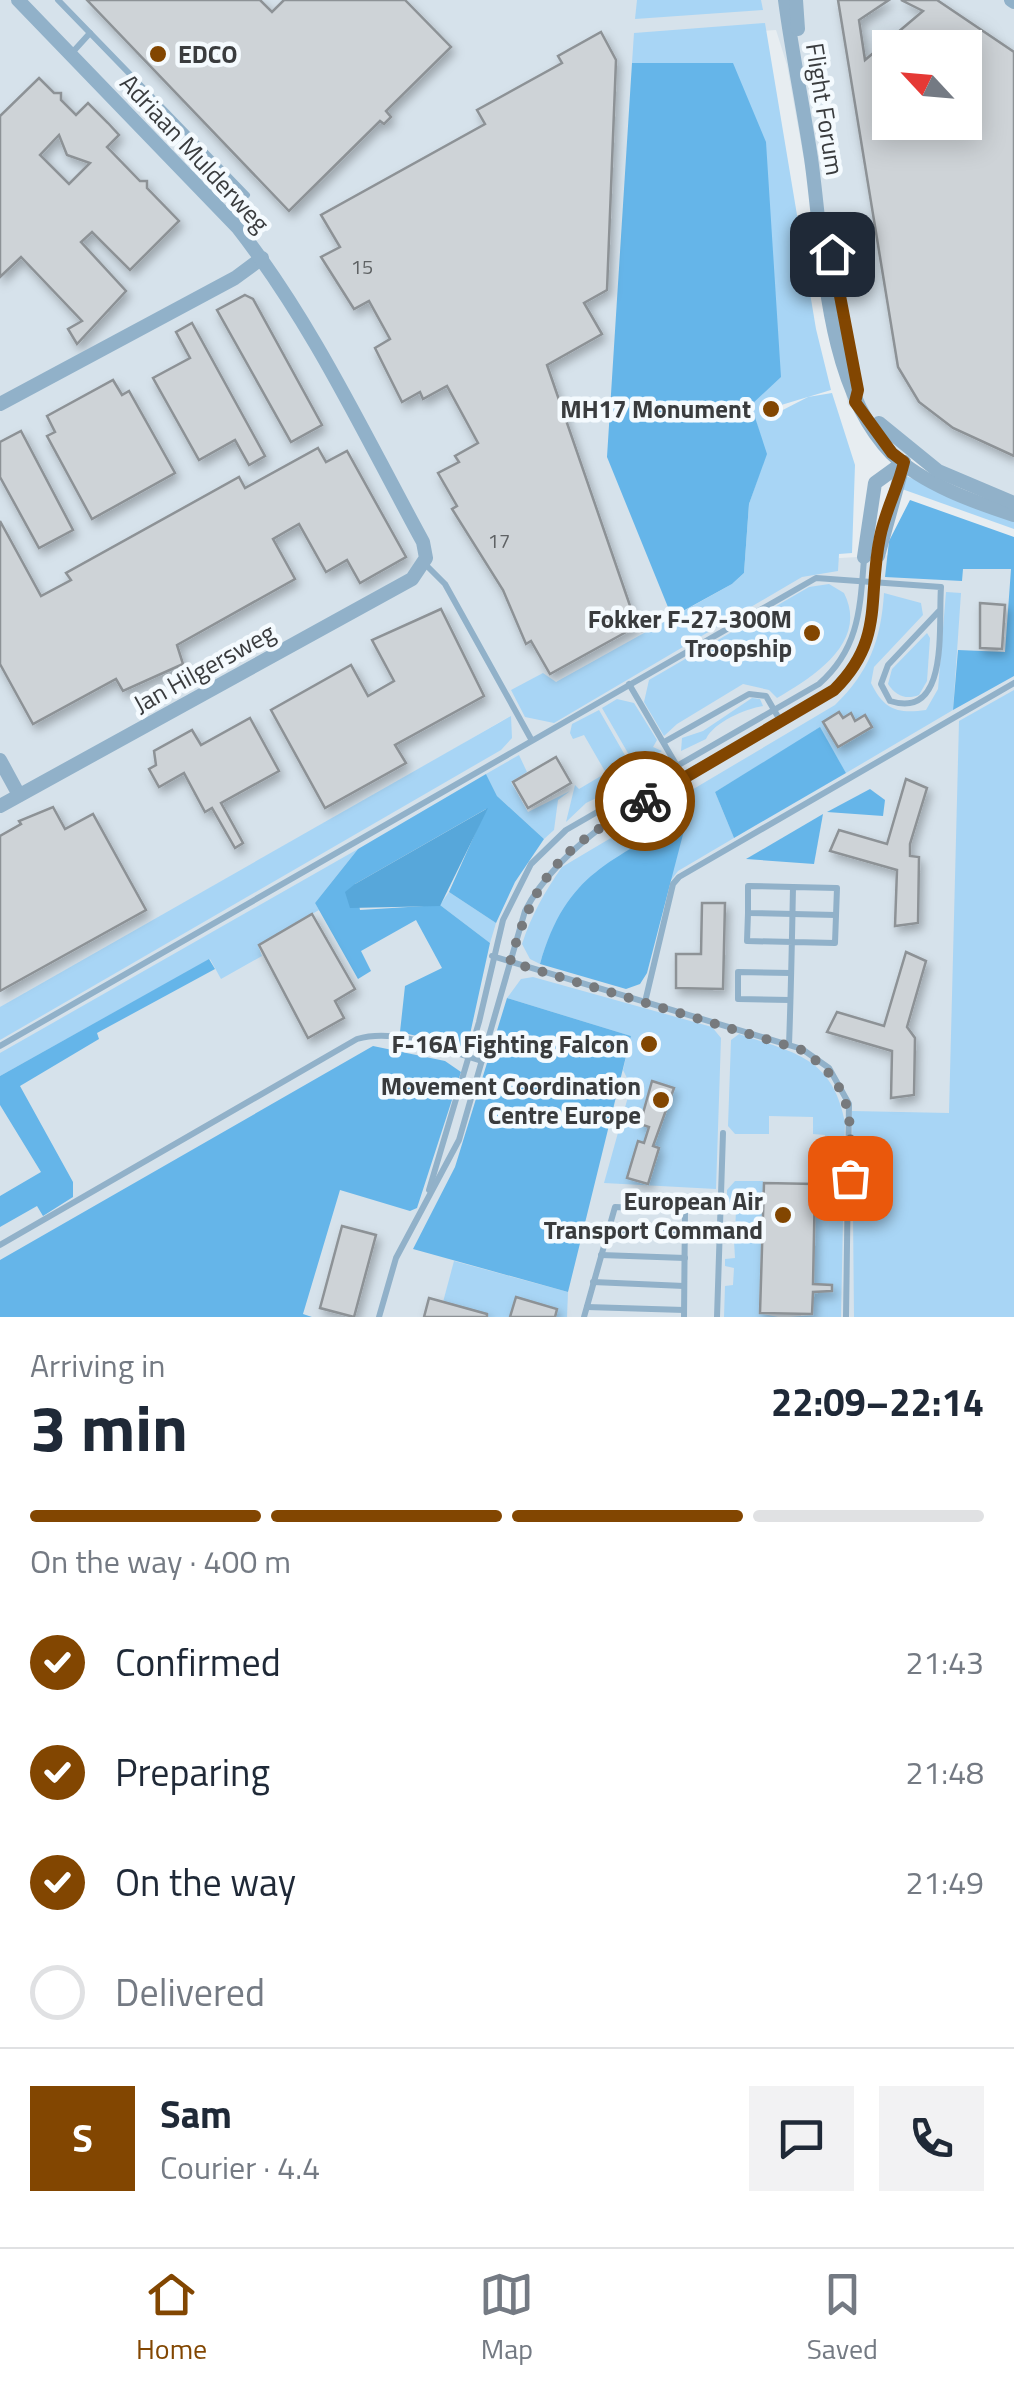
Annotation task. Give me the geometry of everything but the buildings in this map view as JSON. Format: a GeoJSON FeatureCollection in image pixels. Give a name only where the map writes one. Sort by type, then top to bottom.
{"type":"FeatureCollection","features":[{"type":"Feature","properties":{"kind":"street","name":"Adriaan Mulderweg"},"geometry":{"type":"LineString","coordinates":[[18,0],[238,228],[262,258],[290,300],[423,542],[425,564]]}},
{"type":"Feature","properties":{"kind":"street","name":"Flight Forum"},"geometry":{"type":"LineString","coordinates":[[785,0],[834,318],[857,396],[892,453],[976,502],[1014,514]]}},
{"type":"Feature","properties":{"kind":"street","name":"Flight Forum"},"geometry":{"type":"LineString","coordinates":[[796,0],[846,348],[857,396]]}},
{"type":"Feature","properties":{"kind":"street"},"geometry":{"type":"LineString","coordinates":[[0,404],[235,278],[262,258]]}},
{"type":"Feature","properties":{"kind":"street"},"geometry":{"type":"LineString","coordinates":[[857,396],[910,453],[938,471],[1014,503]]}},
{"type":"Feature","properties":{"kind":"street"},"geometry":{"type":"LineString","coordinates":[[871,556],[875,483],[904,462]]}},
{"type":"Feature","properties":{"kind":"street"},"geometry":{"type":"LineString","coordinates":[[871,556],[904,462]]}},
{"type":"Feature","properties":{"kind":"street","name":"Jan Hilgersweg"},"geometry":{"type":"LineString","coordinates":[[0,806],[412,579],[425,564]]}},
{"type":"Feature","properties":{"kind":"street"},"geometry":{"type":"LineString","coordinates":[[0,760],[19,795]]}},
{"type":"Feature","properties":{"kind":"lane"},"geometry":{"type":"LineString","coordinates":[[58,0],[247,194]]}},
{"type":"Feature","properties":{"kind":"lane"},"geometry":{"type":"LineString","coordinates":[[70,54],[90,34]]}},
{"type":"Feature","properties":{"kind":"lane"},"geometry":{"type":"LineString","coordinates":[[428,1196],[469,1057],[492,956],[518,886],[546,847],[566,830],[818,684],[847,654],[858,625],[862,581],[871,556]]}},
{"type":"Feature","properties":{"kind":"lane"},"geometry":{"type":"LineString","coordinates":[[379,1317],[396,1258],[451,1160],[510,962],[536,890],[588,833],[834,690],[861,658],[873,621],[876,582],[871,556]]}},
{"type":"Feature","properties":{"kind":"lane"},"geometry":{"type":"LineString","coordinates":[[425,564],[445,584],[532,739]]}},
{"type":"Feature","properties":{"kind":"lane"},"geometry":{"type":"LineString","coordinates":[[0,1046],[816,578],[941,587],[939,611],[930,693],[907,706],[890,701],[881,684],[888,664],[939,611]]}},
{"type":"Feature","properties":{"kind":"lane"},"geometry":{"type":"LineString","coordinates":[[646,1002],[674,884],[679,877],[1014,683]]}},
{"type":"Feature","properties":{"kind":"lane"},"geometry":{"type":"LineString","coordinates":[[629,684],[677,766]]}},
{"type":"Feature","properties":{"kind":"lane"},"geometry":{"type":"LineString","coordinates":[[664,742],[749,694],[766,696],[781,722]]}},
{"type":"Feature","properties":{"kind":"lane"},"geometry":{"type":"LineString","coordinates":[[748,886],[837,888],[836,942],[747,941],[748,913],[748,886]]}},
{"type":"Feature","properties":{"kind":"lane"},"geometry":{"type":"LineString","coordinates":[[789,1045],[793,886]]}},
{"type":"Feature","properties":{"kind":"lane"},"geometry":{"type":"LineString","coordinates":[[748,913],[836,915]]}},
{"type":"Feature","properties":{"kind":"lane"},"geometry":{"type":"LineString","coordinates":[[492,956],[789,1045],[829,1068],[849,1104],[846,1317]]}},
{"type":"Feature","properties":{"kind":"lane"},"geometry":{"type":"LineString","coordinates":[[790,1000],[738,998],[738,972],[791,973]]}},
{"type":"Feature","properties":{"kind":"lane"},"geometry":{"type":"LineString","coordinates":[[0,1245],[357,1039],[372,1035],[403,1038],[482,1061]]}},
{"type":"Feature","properties":{"kind":"lane"},"geometry":{"type":"LineString","coordinates":[[717,1317],[724,1133]]}},
{"type":"Feature","properties":{"kind":"lane"},"geometry":{"type":"LineString","coordinates":[[584,1317],[586,1307],[608,1231],[614,1206],[685,1210],[684,1314],[586,1307]]}},
{"type":"Feature","properties":{"kind":"lane"},"geometry":{"type":"LineString","coordinates":[[608,1231],[685,1233]]}},
{"type":"Feature","properties":{"kind":"lane"},"geometry":{"type":"LineString","coordinates":[[601,1255],[684,1258]]}},
{"type":"Feature","properties":{"kind":"lane"},"geometry":{"type":"LineString","coordinates":[[594,1282],[684,1286]]}},
{"type":"Feature","properties":{"kind":"shaded area"},"geometry":{"type":"Polygon","coordinates":[[[0,0],[1014,0],[1014,506],[954,485],[899,451],[848,405],[787,65],[776,30],[646,39],[682,615],[529,717],[544,720],[823,559],[1014,548],[1014,1317],[0,1317],[0,1035],[510,716],[0,1016],[0,0]]]}},
{"type":"Feature","properties":{"kind":"shaded area"},"geometry":{"type":"Polygon","coordinates":[[[637,0],[761,0],[763,10],[635,19],[637,0]]]}},
{"type":"Feature","properties":{"kind":"shaded area"},"geometry":{"type":"Polygon","coordinates":[[[765,23],[816,329],[831,390],[768,409],[777,413],[808,397],[832,393],[855,465],[852,553],[839,554],[838,571],[802,577],[554,723],[525,717],[511,690],[543,673],[556,682],[732,584],[744,573],[749,504],[766,454],[751,405],[732,63],[632,63],[634,33],[765,23]]]}},
{"type":"Feature","properties":{"kind":"shaded area"},"geometry":{"type":"Polygon","coordinates":[[[632,63],[733,63],[766,142],[781,377],[751,405],[767,454],[749,504],[744,573],[732,584],[672,617],[607,457],[632,63]]]}},
{"type":"Feature","properties":{"kind":"shaded area"},"geometry":{"type":"Polygon","coordinates":[[[906,476],[1014,519],[1014,529],[902,489],[906,476]]]}},
{"type":"Feature","properties":{"kind":"shaded area"},"geometry":{"type":"Polygon","coordinates":[[[910,500],[1014,537],[1014,676],[953,710],[958,650],[1005,652],[1011,569],[963,569],[962,581],[885,577],[889,541],[910,500]]]}},
{"type":"Feature","properties":{"kind":"shaded area"},"geometry":{"type":"Polygon","coordinates":[[[829,584],[844,593],[850,611],[849,627],[843,642],[821,668],[777,698],[769,690],[743,684],[664,736],[644,702],[649,680],[809,587],[829,584]]]}},
{"type":"Feature","properties":{"kind":"shaded area"},"geometry":{"type":"Polygon","coordinates":[[[946,592],[961,593],[953,710],[846,773],[820,728],[715,792],[734,838],[678,871],[668,884],[686,816],[637,845],[579,892],[550,936],[540,964],[530,959],[522,944],[539,904],[562,867],[835,705],[847,693],[871,654],[884,593],[921,603],[923,615],[874,667],[871,683],[881,699],[893,708],[926,710],[938,689],[946,592]]]}},
{"type":"Feature","properties":{"kind":"shaded area"},"geometry":{"type":"Polygon","coordinates":[[[927,633],[927,681],[919,695],[902,696],[888,684],[892,669],[927,633]]]}},
{"type":"Feature","properties":{"kind":"shaded area"},"geometry":{"type":"Polygon","coordinates":[[[1014,690],[1014,1317],[854,1317],[852,1111],[949,1113],[959,721],[1014,690]]]}},
{"type":"Feature","properties":{"kind":"shaded area"},"geometry":{"type":"Polygon","coordinates":[[[752,698],[760,699],[763,706],[731,717],[706,739],[681,751],[682,738],[703,731],[752,698]]]}},
{"type":"Feature","properties":{"kind":"shaded area"},"geometry":{"type":"Polygon","coordinates":[[[617,699],[634,703],[657,740],[653,747],[662,751],[636,767],[602,708],[617,699]]]}},
{"type":"Feature","properties":{"kind":"shaded area"},"geometry":{"type":"Polygon","coordinates":[[[599,710],[638,778],[586,803],[566,822],[575,785],[579,789],[606,773],[584,735],[573,739],[570,733],[572,724],[599,710]]]}},
{"type":"Feature","properties":{"kind":"shaded area"},"geometry":{"type":"Polygon","coordinates":[[[511,716],[512,738],[501,750],[0,1040],[0,1007],[511,716]]]}},
{"type":"Feature","properties":{"kind":"shaded area"},"geometry":{"type":"Polygon","coordinates":[[[820,727],[846,773],[734,838],[715,792],[820,727]]]}},
{"type":"Feature","properties":{"kind":"shaded area"},"geometry":{"type":"Polygon","coordinates":[[[519,755],[527,772],[511,782],[528,812],[570,791],[558,800],[554,830],[544,839],[497,796],[486,774],[519,755]]]}},
{"type":"Feature","properties":{"kind":"shaded area"},"geometry":{"type":"Polygon","coordinates":[[[486,774],[497,796],[544,839],[515,882],[496,923],[449,892],[486,809],[355,884],[360,910],[440,905],[490,943],[467,1048],[400,1032],[405,986],[442,968],[416,920],[361,951],[371,971],[358,979],[315,903],[358,849],[486,774]]]}},
{"type":"Feature","properties":{"kind":"shaded area"},"geometry":{"type":"Polygon","coordinates":[[[870,789],[885,800],[883,816],[827,812],[870,789]]]}},
{"type":"Feature","properties":{"kind":"shaded area"},"geometry":{"type":"Polygon","coordinates":[[[488,808],[440,906],[350,908],[345,892],[355,884],[488,808]]]}},
{"type":"Feature","properties":{"kind":"shaded area"},"geometry":{"type":"Polygon","coordinates":[[[823,814],[814,864],[746,859],[823,814]]]}},
{"type":"Feature","properties":{"kind":"shaded area"},"geometry":{"type":"Polygon","coordinates":[[[688,815],[647,973],[640,984],[626,989],[540,964],[551,933],[578,889],[614,859],[688,815]]]}},
{"type":"Feature","properties":{"kind":"shaded area"},"geometry":{"type":"Polygon","coordinates":[[[358,849],[315,903],[319,910],[258,945],[262,956],[221,979],[210,959],[0,1076],[0,1053],[358,849]]]}},
{"type":"Feature","properties":{"kind":"shaded area"},"geometry":{"type":"Polygon","coordinates":[[[449,892],[496,923],[490,943],[440,905],[449,892]]]}},
{"type":"Feature","properties":{"kind":"shaded area"},"geometry":{"type":"Polygon","coordinates":[[[209,959],[215,969],[97,1033],[99,1039],[20,1086],[73,1182],[73,1197],[43,1216],[37,1206],[0,1227],[0,1196],[41,1172],[0,1105],[0,1076],[209,959]]]}},
{"type":"Feature","properties":{"kind":"shaded area"},"geometry":{"type":"Polygon","coordinates":[[[533,977],[712,1027],[721,1038],[716,1189],[604,1183],[631,1086],[623,1070],[631,1036],[507,998],[521,979],[533,977]]]}},
{"type":"Feature","properties":{"kind":"shaded area"},"geometry":{"type":"Polygon","coordinates":[[[507,998],[631,1036],[568,1292],[413,1249],[455,1167],[507,998]]]}},
{"type":"Feature","properties":{"kind":"shaded area"},"geometry":{"type":"Polygon","coordinates":[[[739,1034],[808,1061],[821,1071],[839,1100],[845,1122],[841,1317],[790,1317],[812,1315],[817,1183],[824,1183],[825,1135],[813,1134],[813,1117],[769,1116],[769,1134],[735,1134],[728,1126],[731,1040],[739,1034]]]}},
{"type":"Feature","properties":{"kind":"shaded area"},"geometry":{"type":"Polygon","coordinates":[[[373,1046],[445,1061],[461,1072],[417,1208],[410,1211],[340,1190],[303,1314],[312,1317],[0,1317],[0,1260],[373,1046]]]}},
{"type":"Feature","properties":{"kind":"shaded area"},"geometry":{"type":"Polygon","coordinates":[[[735,1181],[763,1181],[759,1313],[778,1317],[724,1317],[725,1286],[733,1285],[734,1268],[725,1266],[725,1259],[735,1258],[734,1241],[726,1241],[726,1234],[735,1234],[736,1210],[727,1208],[727,1190],[735,1181]]]}},
{"type":"Feature","properties":{"kind":"shaded area"},"geometry":{"type":"Polygon","coordinates":[[[454,1261],[568,1292],[567,1317],[439,1317],[454,1261]]]}},
{"type":"Feature","properties":{"kind":"way so far"},"geometry":{"type":"LineString","coordinates":[[645,801],[588,833],[550,872],[525,911],[510,962],[802,1050],[829,1068],[849,1104],[850,1178]]}},
{"type":"Feature","properties":{"kind":"place","name":"EDCO"},"geometry":{"type":"Point","coordinates":[158,54]}},
{"type":"Feature","properties":{"kind":"place","name":"MH17 Monument"},"geometry":{"type":"Point","coordinates":[771,409]}},
{"type":"Feature","properties":{"kind":"place","name":"Fokker F-27-300M Troopship"},"geometry":{"type":"Point","coordinates":[812,633]}},
{"type":"Feature","properties":{"kind":"place","name":"F-16A Fighting Falcon"},"geometry":{"type":"Point","coordinates":[649,1044]}},
{"type":"Feature","properties":{"kind":"place","name":"Movement Coordination Centre Europe"},"geometry":{"type":"Point","coordinates":[661,1100]}},
{"type":"Feature","properties":{"kind":"place","name":"European Air Transport Command"},"geometry":{"type":"Point","coordinates":[783,1215]}},
{"type":"Feature","properties":{"kind":"route"},"geometry":{"type":"LineString","coordinates":[[645,801],[834,690],[861,658],[869,640],[882,526],[904,462],[892,453],[855,402],[858,390],[846,348],[832,254]]}}]}
